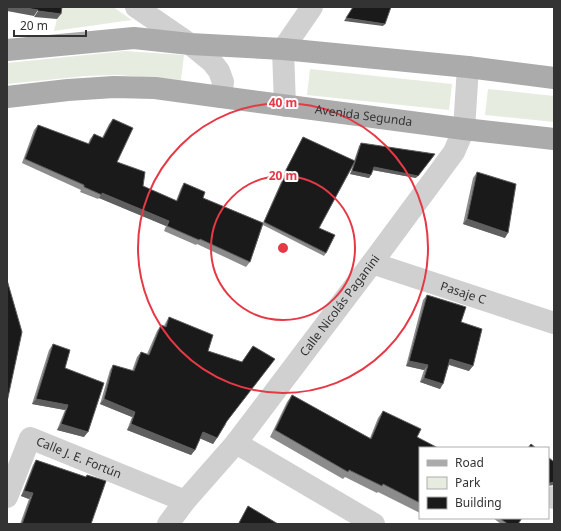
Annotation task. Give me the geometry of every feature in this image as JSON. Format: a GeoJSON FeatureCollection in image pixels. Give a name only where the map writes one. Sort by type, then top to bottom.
{"type":"FeatureCollection","features":[{"type":"Feature","properties":{"kind":"main road"},"geometry":{"type":"LineString","coordinates":[[7,50],[134,38],[190,44],[283,49],[468,67],[554,78]]}},
{"type":"Feature","properties":{"kind":"main road","name":"Avenida Segunda"},"geometry":{"type":"LineString","coordinates":[[7,96],[114,87],[155,88],[464,129],[554,139]]}},
{"type":"Feature","properties":{"kind":"street"},"geometry":{"type":"LineString","coordinates":[[136,7],[190,44],[212,62],[219,71],[223,82],[221,97]]}},
{"type":"Feature","properties":{"kind":"street"},"geometry":{"type":"LineString","coordinates":[[285,106],[283,49],[312,7]]}},
{"type":"Feature","properties":{"kind":"street","name":"Calle Nicolás Paganini"},"geometry":{"type":"LineString","coordinates":[[168,524],[185,501],[236,443],[454,152],[464,129],[468,67]]}},
{"type":"Feature","properties":{"kind":"street","name":"Pasaje C"},"geometry":{"type":"LineString","coordinates":[[372,263],[554,323]]}},
{"type":"Feature","properties":{"kind":"street","name":"Calle J. E. Fortún"},"geometry":{"type":"LineString","coordinates":[[7,495],[30,438],[185,501]]}},
{"type":"Feature","properties":{"kind":"street"},"geometry":{"type":"LineString","coordinates":[[236,443],[374,524]]}},
{"type":"Feature","properties":{"kind":"green space"},"geometry":{"type":"Polygon","coordinates":[[[60,7],[113,7],[132,20],[54,31],[60,7]]]}},
{"type":"Feature","properties":{"kind":"green space"},"geometry":{"type":"Polygon","coordinates":[[[125,51],[184,55],[181,80],[117,75],[86,76],[7,84],[7,63],[125,51]]]}},
{"type":"Feature","properties":{"kind":"green space"},"geometry":{"type":"Polygon","coordinates":[[[310,69],[452,84],[449,110],[307,95],[310,69]]]}},
{"type":"Feature","properties":{"kind":"green space"},"geometry":{"type":"Polygon","coordinates":[[[488,89],[554,96],[554,122],[485,115],[488,89]]]}},
{"type":"Feature","properties":{"kind":"building"},"geometry":{"type":"Polygon","coordinates":[[[20,7],[62,7],[61,14],[20,7]]]}},
{"type":"Feature","properties":{"kind":"building"},"geometry":{"type":"Polygon","coordinates":[[[353,7],[391,7],[385,24],[346,18],[353,7]]]}},
{"type":"Feature","properties":{"kind":"building"},"geometry":{"type":"Polygon","coordinates":[[[113,119],[133,128],[117,162],[145,172],[143,186],[177,201],[184,183],[205,192],[203,198],[263,223],[250,262],[200,239],[199,240],[167,226],[169,221],[102,193],[102,195],[84,187],[84,185],[25,159],[38,125],[89,144],[94,134],[103,138],[113,119]]]}},
{"type":"Feature","properties":{"kind":"building"},"geometry":{"type":"Polygon","coordinates":[[[303,137],[355,161],[319,228],[335,235],[326,253],[264,222],[287,171],[286,170],[303,137]]]}},
{"type":"Feature","properties":{"kind":"building"},"geometry":{"type":"Polygon","coordinates":[[[361,143],[435,154],[418,176],[374,167],[371,175],[352,171],[361,143]]]}},
{"type":"Feature","properties":{"kind":"building"},"geometry":{"type":"Polygon","coordinates":[[[477,172],[516,184],[508,233],[467,219],[477,172]]]}},
{"type":"Feature","properties":{"kind":"building"},"geometry":{"type":"Polygon","coordinates":[[[7,280],[22,332],[7,402],[7,280]]]}},
{"type":"Feature","properties":{"kind":"building"},"geometry":{"type":"Polygon","coordinates":[[[427,295],[466,307],[461,322],[482,329],[473,366],[450,359],[443,384],[424,378],[428,365],[409,361],[427,295]]]}},
{"type":"Feature","properties":{"kind":"building"},"geometry":{"type":"Polygon","coordinates":[[[169,317],[213,335],[208,351],[242,362],[253,346],[275,359],[227,421],[217,438],[203,432],[195,450],[131,424],[135,412],[104,399],[113,365],[134,371],[141,352],[149,355],[161,325],[166,327],[169,317]]]}},
{"type":"Feature","properties":{"kind":"building"},"geometry":{"type":"Polygon","coordinates":[[[53,344],[70,350],[65,368],[104,383],[88,432],[61,424],[68,405],[36,399],[53,344]]]}},
{"type":"Feature","properties":{"kind":"building"},"geometry":{"type":"Polygon","coordinates":[[[292,395],[371,439],[383,411],[421,429],[417,437],[436,447],[419,447],[419,502],[383,484],[382,486],[349,470],[348,472],[275,430],[292,395]]]}},
{"type":"Feature","properties":{"kind":"building"},"geometry":{"type":"Polygon","coordinates":[[[549,458],[554,462],[554,482],[549,484],[549,458]]]}},
{"type":"Feature","properties":{"kind":"building"},"geometry":{"type":"Polygon","coordinates":[[[36,460],[86,477],[87,475],[106,481],[91,524],[22,524],[33,493],[24,491],[36,460]]]}},
{"type":"Feature","properties":{"kind":"building"},"geometry":{"type":"Polygon","coordinates":[[[248,506],[278,524],[239,523],[248,506]]]}},
{"type":"Feature","properties":{"kind":"building"},"geometry":{"type":"Polygon","coordinates":[[[500,519],[521,519],[518,524],[508,524],[500,519]]]}}]}
